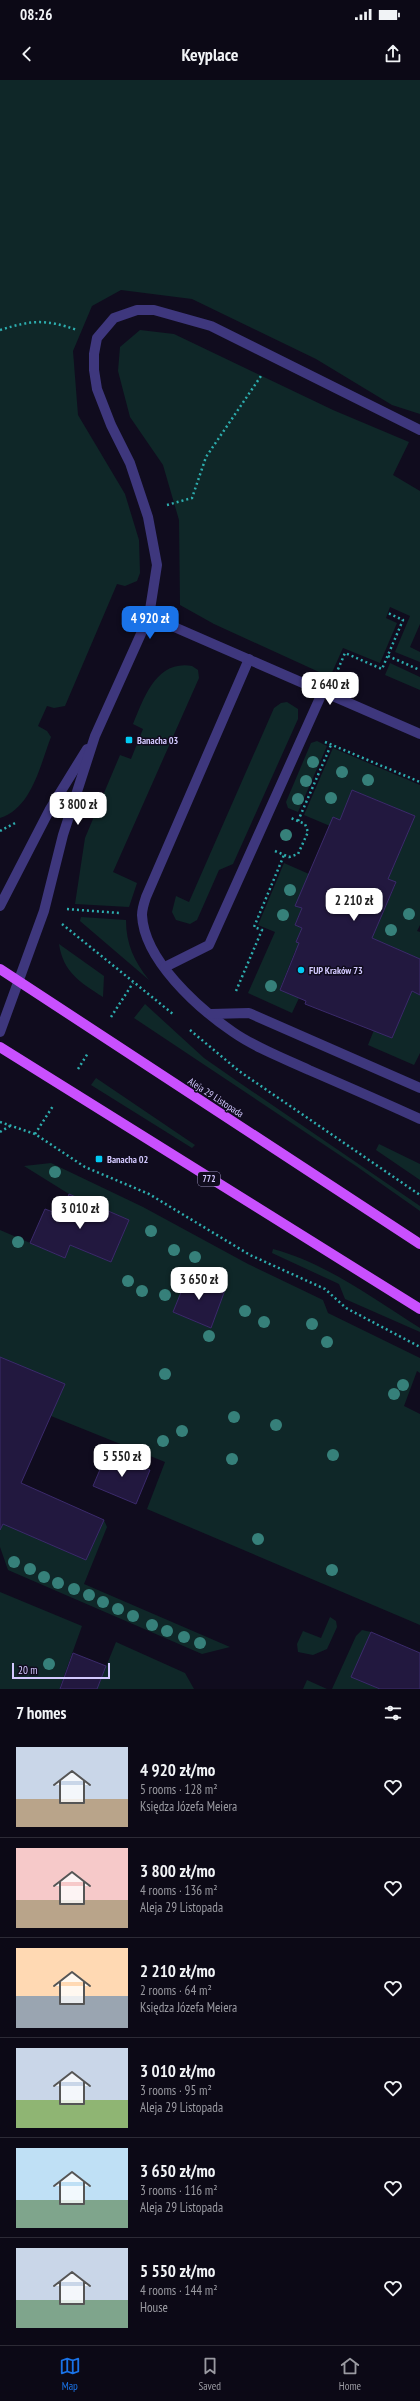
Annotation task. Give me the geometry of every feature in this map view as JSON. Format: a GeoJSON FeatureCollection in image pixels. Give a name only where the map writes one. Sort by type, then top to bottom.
{"type":"FeatureCollection","features":[{"type":"Feature","properties":{"kind":"main road","name":"Aleja 29 Listopada"},"geometry":{"type":"LineString","coordinates":[[0,969],[420,1244]]}},
{"type":"Feature","properties":{"kind":"main road","name":"772"},"geometry":{"type":"LineString","coordinates":[[0,1047],[420,1309]]}},
{"type":"Feature","properties":{"kind":"street"},"geometry":{"type":"LineString","coordinates":[[0,1032],[20,982],[44,911],[63,835],[95,736],[149,616],[157,564],[146,510],[130,463],[111,425],[97,389],[94,354],[97,338],[114,318],[137,310],[154,310],[211,326],[420,430]]}},
{"type":"Feature","properties":{"kind":"street"},"geometry":{"type":"LineString","coordinates":[[149,616],[420,734]]}},
{"type":"Feature","properties":{"kind":"street"},"geometry":{"type":"LineString","coordinates":[[249,659],[146,897],[142,914],[146,935],[155,955],[190,996],[232,1032],[259,1048],[420,1119]]}},
{"type":"Feature","properties":{"kind":"street"},"geometry":{"type":"LineString","coordinates":[[165,967],[209,945],[304,733],[325,692]]}},
{"type":"Feature","properties":{"kind":"street"},"geometry":{"type":"LineString","coordinates":[[0,906],[50,809],[95,736]]}},
{"type":"Feature","properties":{"kind":"street"},"geometry":{"type":"LineString","coordinates":[[211,1014],[249,1013],[420,1088]]}},
{"type":"Feature","properties":{"kind":"path"},"geometry":{"type":"LineString","coordinates":[[0,330],[31,321],[44,321],[55,322],[97,338]]}},
{"type":"Feature","properties":{"kind":"path"},"geometry":{"type":"LineString","coordinates":[[146,510],[192,498],[206,457],[274,357]]}},
{"type":"Feature","properties":{"kind":"path"},"geometry":{"type":"LineString","coordinates":[[325,692],[345,653],[382,669],[404,620],[388,613]]}},
{"type":"Feature","properties":{"kind":"path"},"geometry":{"type":"LineString","coordinates":[[388,656],[420,670]]}},
{"type":"Feature","properties":{"kind":"path"},"geometry":{"type":"LineString","coordinates":[[304,733],[420,782]]}},
{"type":"Feature","properties":{"kind":"path"},"geometry":{"type":"LineString","coordinates":[[298,821],[331,745]]}},
{"type":"Feature","properties":{"kind":"path"},"geometry":{"type":"LineString","coordinates":[[255,842],[289,857],[298,854],[308,832],[305,824],[270,809]]}},
{"type":"Feature","properties":{"kind":"path"},"geometry":{"type":"LineString","coordinates":[[0,831],[22,820]]}},
{"type":"Feature","properties":{"kind":"path"},"geometry":{"type":"LineString","coordinates":[[243,996],[235,992],[262,930],[254,927],[284,855]]}},
{"type":"Feature","properties":{"kind":"path"},"geometry":{"type":"LineString","coordinates":[[66,909],[142,914]]}},
{"type":"Feature","properties":{"kind":"path"},"geometry":{"type":"LineString","coordinates":[[117,1009],[133,983]]}},
{"type":"Feature","properties":{"kind":"path"},"geometry":{"type":"LineString","coordinates":[[35,1134],[46,1117]]}},
{"type":"Feature","properties":{"kind":"path"},"geometry":{"type":"LineString","coordinates":[[0,1122],[35,1134],[85,1167],[148,1194],[250,1255],[325,1289],[346,1308],[420,1346]]}},
{"type":"Feature","properties":{"kind":"path"},"geometry":{"type":"LineString","coordinates":[[0,1132],[10,1126]]}},
{"type":"Feature","properties":{"kind":"green space"},"geometry":{"type":"Polygon","coordinates":[[[0,80],[420,80],[420,414],[392,405],[316,359],[192,299],[121,290],[92,306],[73,351],[78,415],[125,494],[139,540],[140,573],[137,581],[125,586],[117,584],[65,706],[54,708],[47,706],[38,726],[47,731],[51,737],[33,784],[20,805],[11,813],[0,818],[0,80]]]}},
{"type":"Feature","properties":{"kind":"green space"},"geometry":{"type":"Polygon","coordinates":[[[140,330],[174,334],[333,410],[409,442],[393,475],[420,491],[420,624],[410,647],[420,652],[420,662],[395,652],[410,616],[390,607],[386,618],[397,623],[380,663],[343,648],[330,677],[214,624],[180,605],[179,520],[163,465],[130,417],[118,371],[120,347],[140,330]]]}},
{"type":"Feature","properties":{"kind":"green space"},"geometry":{"type":"Polygon","coordinates":[[[390,663],[420,677],[420,690],[385,675],[390,663]]]}},
{"type":"Feature","properties":{"kind":"green space"},"geometry":{"type":"Polygon","coordinates":[[[180,666],[192,666],[198,670],[199,678],[113,872],[137,883],[129,907],[75,904],[85,838],[120,755],[131,759],[143,729],[133,724],[142,703],[153,683],[160,675],[169,669],[180,666]]]}},
{"type":"Feature","properties":{"kind":"green space"},"geometry":{"type":"Polygon","coordinates":[[[287,702],[298,709],[298,719],[233,864],[219,870],[197,920],[190,924],[176,920],[172,912],[176,896],[189,902],[274,708],[281,703],[287,702]]]}},
{"type":"Feature","properties":{"kind":"green space"},"geometry":{"type":"Polygon","coordinates":[[[317,741],[327,746],[298,812],[288,808],[286,802],[311,743],[317,741]]]}},
{"type":"Feature","properties":{"kind":"green space"},"geometry":{"type":"Polygon","coordinates":[[[333,748],[420,785],[420,925],[417,931],[420,932],[420,959],[354,931],[367,901],[385,908],[396,883],[388,879],[415,816],[352,790],[340,820],[334,817],[330,826],[304,815],[333,748]]]}},
{"type":"Feature","properties":{"kind":"green space"},"geometry":{"type":"Polygon","coordinates":[[[284,863],[309,874],[296,906],[302,908],[295,925],[302,928],[296,942],[304,945],[295,951],[280,989],[299,998],[292,1013],[248,993],[275,932],[258,925],[284,863]]]}},
{"type":"Feature","properties":{"kind":"green space"},"geometry":{"type":"Polygon","coordinates":[[[81,917],[126,920],[129,945],[139,966],[149,980],[80,921],[81,917]]]}},
{"type":"Feature","properties":{"kind":"green space"},"geometry":{"type":"Polygon","coordinates":[[[59,944],[104,976],[103,997],[87,987],[74,976],[64,962],[59,944]]]}},
{"type":"Feature","properties":{"kind":"green space"},"geometry":{"type":"Polygon","coordinates":[[[409,990],[420,995],[420,1053],[414,1065],[368,1045],[374,1030],[392,1038],[407,1003],[404,1001],[409,990]]]}},
{"type":"Feature","properties":{"kind":"green space"},"geometry":{"type":"Polygon","coordinates":[[[145,1004],[204,1058],[420,1206],[420,1211],[356,1166],[134,1018],[145,1004]]]}},
{"type":"Feature","properties":{"kind":"green space"},"geometry":{"type":"Polygon","coordinates":[[[96,1078],[195,1145],[192,1148],[91,1085],[96,1078]]]}},
{"type":"Feature","properties":{"kind":"green space"},"geometry":{"type":"Polygon","coordinates":[[[379,1144],[420,1164],[420,1180],[376,1150],[379,1144]]]}},
{"type":"Feature","properties":{"kind":"green space"},"geometry":{"type":"Polygon","coordinates":[[[51,1163],[143,1207],[248,1264],[323,1300],[328,1313],[420,1358],[420,1373],[417,1371],[404,1406],[420,1414],[420,1625],[147,1509],[165,1462],[51,1416],[0,1357],[0,1230],[65,1258],[70,1245],[111,1262],[129,1220],[69,1194],[24,1166],[51,1163]],[[188,1275],[173,1312],[211,1328],[225,1290],[188,1275]]]}},
{"type":"Feature","properties":{"kind":"green space"},"geometry":{"type":"Polygon","coordinates":[[[273,1249],[312,1263],[349,1283],[420,1328],[420,1332],[345,1299],[339,1284],[272,1253],[273,1249]]]}},
{"type":"Feature","properties":{"kind":"green space"},"geometry":{"type":"Polygon","coordinates":[[[104,1520],[107,1527],[84,1584],[230,1647],[202,1654],[8,1570],[0,1547],[0,1522],[86,1560],[104,1520]]]}},
{"type":"Feature","properties":{"kind":"green space"},"geometry":{"type":"Polygon","coordinates":[[[0,1592],[82,1626],[60,1687],[66,1689],[0,1689],[0,1592]]]}},
{"type":"Feature","properties":{"kind":"green space"},"geometry":{"type":"Polygon","coordinates":[[[330,1617],[336,1621],[337,1627],[327,1649],[313,1655],[298,1652],[297,1644],[303,1631],[321,1638],[330,1617]]]}},
{"type":"Feature","properties":{"kind":"green space"},"geometry":{"type":"Polygon","coordinates":[[[362,1630],[371,1632],[352,1677],[380,1689],[332,1689],[356,1636],[362,1630]]]}},
{"type":"Feature","properties":{"kind":"green space"},"geometry":{"type":"Polygon","coordinates":[[[116,1642],[185,1673],[194,1689],[97,1689],[116,1642]]]}},
{"type":"Feature","properties":{"kind":"green space"},"geometry":{"type":"Polygon","coordinates":[[[307,1680],[327,1689],[303,1689],[307,1680]]]}},
{"type":"Feature","properties":{"kind":"building"},"geometry":{"type":"Polygon","coordinates":[[[352,790],[415,816],[388,879],[396,882],[372,938],[420,959],[420,995],[412,991],[392,1038],[305,1004],[306,1001],[280,990],[299,943],[296,942],[302,928],[295,925],[302,908],[295,906],[333,817],[340,820],[352,790]]]}},
{"type":"Feature","properties":{"kind":"building"},"geometry":{"type":"Polygon","coordinates":[[[69,1194],[129,1220],[111,1262],[70,1245],[65,1258],[30,1243],[45,1209],[61,1215],[69,1194]]]}},
{"type":"Feature","properties":{"kind":"building"},"geometry":{"type":"Polygon","coordinates":[[[188,1275],[225,1290],[211,1328],[173,1312],[188,1275]]]}},
{"type":"Feature","properties":{"kind":"building"},"geometry":{"type":"Polygon","coordinates":[[[0,1357],[65,1384],[21,1483],[104,1520],[86,1560],[3,1524],[0,1530],[0,1357]]]}},
{"type":"Feature","properties":{"kind":"building"},"geometry":{"type":"Polygon","coordinates":[[[107,1453],[150,1470],[136,1504],[93,1486],[107,1453]]]}},
{"type":"Feature","properties":{"kind":"building"},"geometry":{"type":"Polygon","coordinates":[[[371,1632],[420,1653],[420,1689],[380,1689],[351,1677],[371,1632]]]}},
{"type":"Feature","properties":{"kind":"building"},"geometry":{"type":"Polygon","coordinates":[[[73,1653],[106,1666],[97,1689],[60,1689],[73,1653]]]}},
{"type":"Feature","properties":{"kind":"place","name":"Banacha 03"},"geometry":{"type":"Point","coordinates":[129,740]}},
{"type":"Feature","properties":{"kind":"place","name":"FUP Kraków 73"},"geometry":{"type":"Point","coordinates":[301,970]}},
{"type":"Feature","properties":{"kind":"place","name":"Banacha 02"},"geometry":{"type":"Point","coordinates":[99,1159]}}]}
